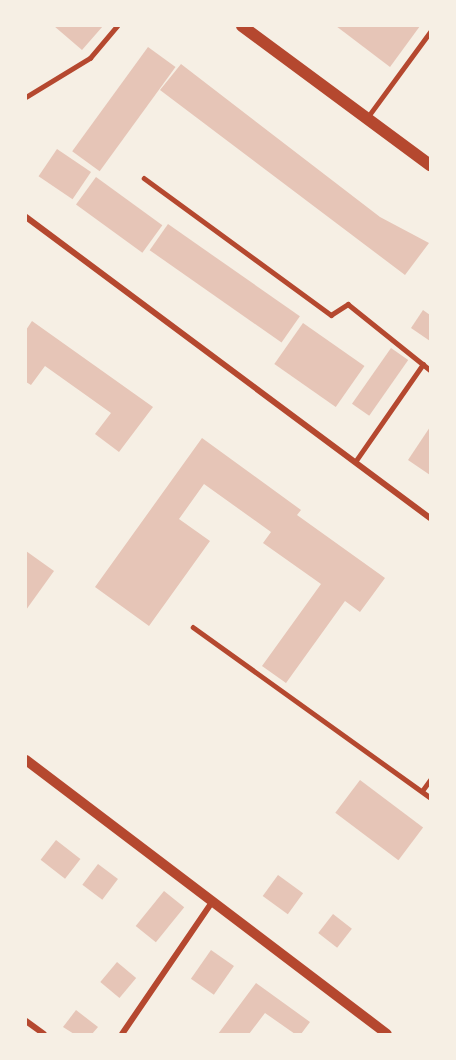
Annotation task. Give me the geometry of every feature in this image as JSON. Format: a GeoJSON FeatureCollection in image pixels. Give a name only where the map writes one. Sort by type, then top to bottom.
{"type":"FeatureCollection","features":[{"type":"Feature","properties":{"kind":"main road"},"geometry":{"type":"LineString","coordinates":[[242,26],[430,165]]}},
{"type":"Feature","properties":{"kind":"street"},"geometry":{"type":"LineString","coordinates":[[26,217],[430,518]]}},
{"type":"Feature","properties":{"kind":"street"},"geometry":{"type":"LineString","coordinates":[[26,760],[387,1035]]}},
{"type":"Feature","properties":{"kind":"street"},"geometry":{"type":"LineString","coordinates":[[122,1035],[212,902]]}},
{"type":"Feature","properties":{"kind":"street"},"geometry":{"type":"LineString","coordinates":[[26,1021],[44,1035]]}},
{"type":"Feature","properties":{"kind":"lane"},"geometry":{"type":"LineString","coordinates":[[26,97],[90,58],[117,26]]}},
{"type":"Feature","properties":{"kind":"lane"},"geometry":{"type":"LineString","coordinates":[[367,118],[430,32]]}},
{"type":"Feature","properties":{"kind":"lane"},"geometry":{"type":"LineString","coordinates":[[144,178],[331,315],[348,304],[430,370]]}},
{"type":"Feature","properties":{"kind":"lane"},"geometry":{"type":"LineString","coordinates":[[355,462],[423,364]]}},
{"type":"Feature","properties":{"kind":"lane"},"geometry":{"type":"LineString","coordinates":[[193,627],[430,797]]}},
{"type":"Feature","properties":{"kind":"lane"},"geometry":{"type":"LineString","coordinates":[[422,791],[430,780]]}},
{"type":"Feature","properties":{"kind":"building"},"geometry":{"type":"Polygon","coordinates":[[[54,26],[103,26],[82,50],[54,26]]]}},
{"type":"Feature","properties":{"kind":"building"},"geometry":{"type":"Polygon","coordinates":[[[336,26],[420,26],[390,67],[336,26]]]}},
{"type":"Feature","properties":{"kind":"building"},"geometry":{"type":"Polygon","coordinates":[[[148,47],[176,67],[100,171],[72,151],[148,47]]]}},
{"type":"Feature","properties":{"kind":"building"},"geometry":{"type":"Polygon","coordinates":[[[181,64],[380,217],[429,243],[405,275],[160,90],[181,64]]]}},
{"type":"Feature","properties":{"kind":"building"},"geometry":{"type":"Polygon","coordinates":[[[57,149],[91,172],[73,199],[39,176],[57,149]]]}},
{"type":"Feature","properties":{"kind":"building"},"geometry":{"type":"Polygon","coordinates":[[[96,177],[162,225],[142,253],[76,205],[96,177]]]}},
{"type":"Feature","properties":{"kind":"building"},"geometry":{"type":"Polygon","coordinates":[[[168,224],[300,316],[282,343],[150,250],[168,224]]]}},
{"type":"Feature","properties":{"kind":"building"},"geometry":{"type":"Polygon","coordinates":[[[423,310],[430,315],[430,341],[411,328],[423,310]]]}},
{"type":"Feature","properties":{"kind":"building"},"geometry":{"type":"Polygon","coordinates":[[[32,321],[153,407],[119,452],[95,434],[111,413],[45,366],[31,385],[26,382],[26,330],[32,321]]]}},
{"type":"Feature","properties":{"kind":"building"},"geometry":{"type":"Polygon","coordinates":[[[303,323],[364,366],[336,407],[274,364],[303,323]]]}},
{"type":"Feature","properties":{"kind":"building"},"geometry":{"type":"Polygon","coordinates":[[[391,348],[408,360],[369,416],[352,404],[391,348]]]}},
{"type":"Feature","properties":{"kind":"building"},"geometry":{"type":"Polygon","coordinates":[[[430,427],[430,475],[408,460],[430,427]]]}},
{"type":"Feature","properties":{"kind":"building"},"geometry":{"type":"Polygon","coordinates":[[[202,438],[301,510],[297,515],[385,578],[360,612],[345,601],[286,683],[262,666],[321,584],[263,543],[271,532],[204,484],[179,519],[210,541],[149,626],[95,587],[202,438]]]}},
{"type":"Feature","properties":{"kind":"building"},"geometry":{"type":"Polygon","coordinates":[[[26,551],[54,571],[26,610],[26,551]]]}},
{"type":"Feature","properties":{"kind":"building"},"geometry":{"type":"Polygon","coordinates":[[[360,780],[423,828],[398,860],[335,813],[360,780]]]}},
{"type":"Feature","properties":{"kind":"building"},"geometry":{"type":"Polygon","coordinates":[[[56,840],[80,859],[65,879],[41,860],[56,840]]]}},
{"type":"Feature","properties":{"kind":"building"},"geometry":{"type":"Polygon","coordinates":[[[98,864],[118,879],[102,900],[82,885],[98,864]]]}},
{"type":"Feature","properties":{"kind":"building"},"geometry":{"type":"Polygon","coordinates":[[[278,875],[303,893],[288,914],[263,896],[278,875]]]}},
{"type":"Feature","properties":{"kind":"building"},"geometry":{"type":"Polygon","coordinates":[[[164,891],[184,907],[156,942],[136,926],[164,891]]]}},
{"type":"Feature","properties":{"kind":"building"},"geometry":{"type":"Polygon","coordinates":[[[333,914],[352,929],[337,948],[318,933],[333,914]]]}},
{"type":"Feature","properties":{"kind":"building"},"geometry":{"type":"Polygon","coordinates":[[[211,950],[234,966],[214,995],[191,979],[211,950]]]}},
{"type":"Feature","properties":{"kind":"building"},"geometry":{"type":"Polygon","coordinates":[[[117,962],[136,978],[119,998],[100,982],[117,962]]]}},
{"type":"Feature","properties":{"kind":"building"},"geometry":{"type":"Polygon","coordinates":[[[256,983],[310,1022],[301,1034],[295,1034],[265,1013],[249,1034],[218,1034],[256,983]]]}},
{"type":"Feature","properties":{"kind":"building"},"geometry":{"type":"Polygon","coordinates":[[[76,1010],[98,1027],[92,1034],[74,1034],[63,1027],[76,1010]]]}}]}
